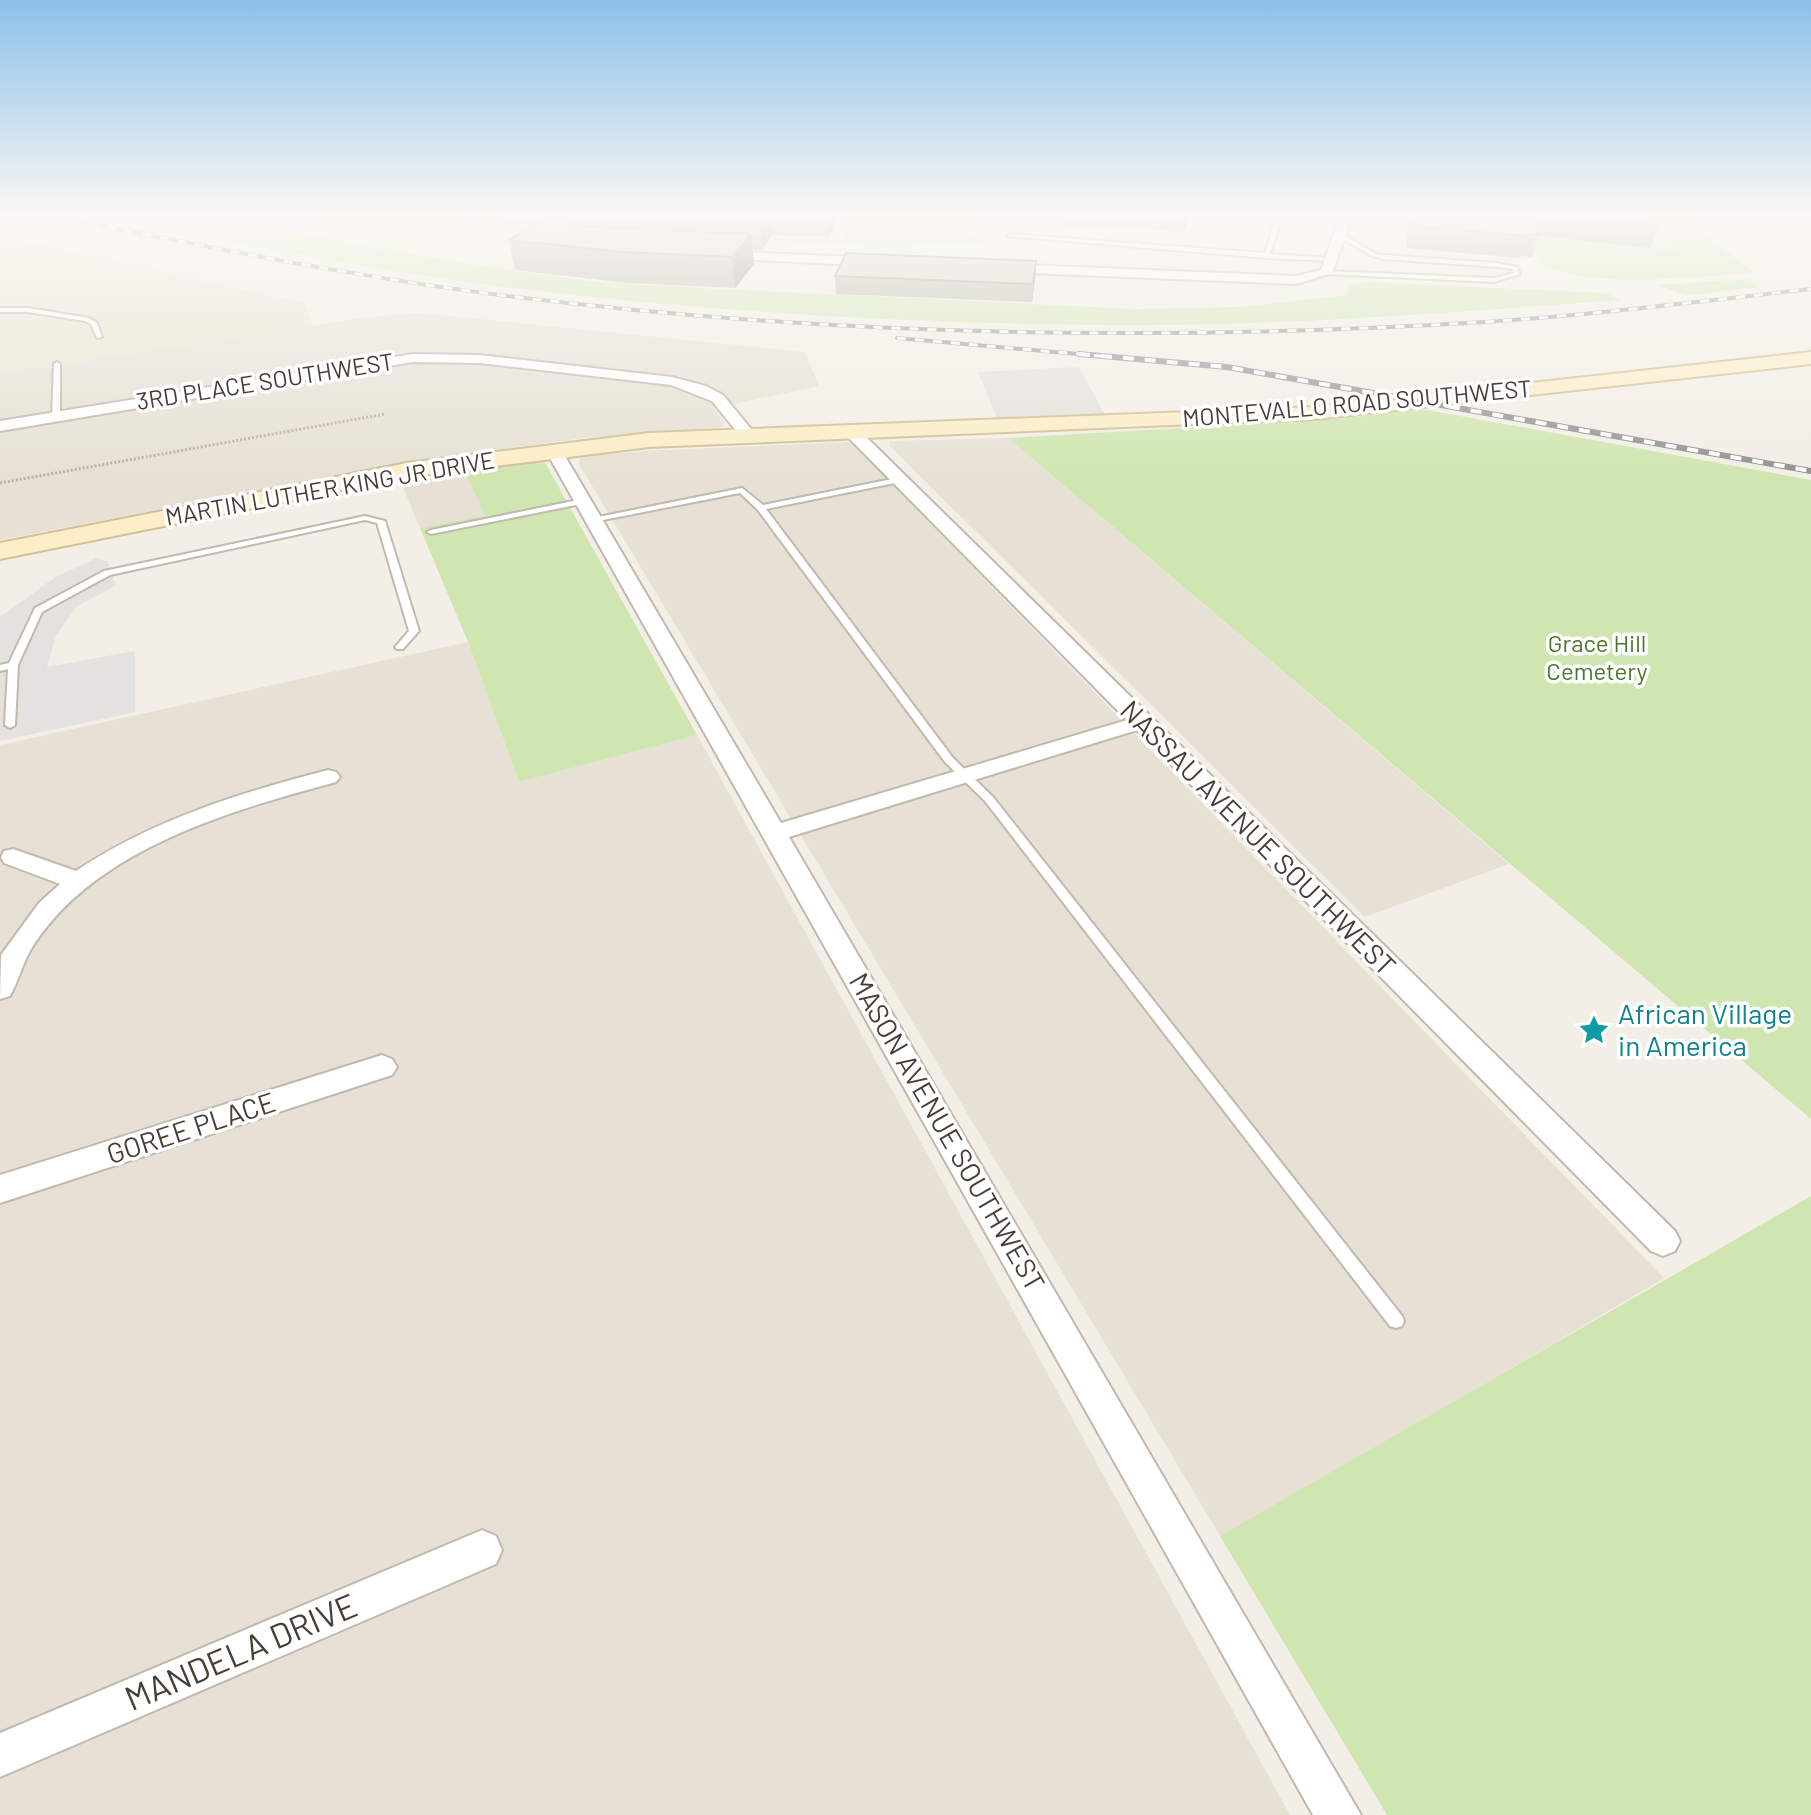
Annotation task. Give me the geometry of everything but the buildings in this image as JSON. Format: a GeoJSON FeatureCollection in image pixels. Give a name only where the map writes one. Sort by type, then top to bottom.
{"type":"FeatureCollection","features":[{"type":"Feature","properties":{"kind":"main road","name":"MONTEVALLO ROAD SOUTHWEST"},"geometry":{"type":"LineString","coordinates":[[854,434],[1315,413],[1811,358]]}},
{"type":"Feature","properties":{"kind":"main road","name":"MARTIN LUTHER KING JR DRIVE"},"geometry":{"type":"LineString","coordinates":[[0,551],[407,470],[649,440],[854,434]]}},
{"type":"Feature","properties":{"kind":"street","name":"3RD PLACE SOUTHWEST"},"geometry":{"type":"LineString","coordinates":[[0,426],[366,365],[447,357],[685,384],[720,398],[748,435]]}},
{"type":"Feature","properties":{"kind":"street","name":"NASSAU AVENUE SOUTHWEST"},"geometry":{"type":"LineString","coordinates":[[854,434],[1663,1241]]}},
{"type":"Feature","properties":{"kind":"street","name":"MASON AVENUE SOUTHWEST"},"geometry":{"type":"LineString","coordinates":[[554,451],[1338,1815]]}},
{"type":"Feature","properties":{"kind":"street"},"geometry":{"type":"LineString","coordinates":[[775,833],[1142,722]]}},
{"type":"Feature","properties":{"kind":"street"},"geometry":{"type":"LineString","coordinates":[[0,989],[20,946],[41,917],[81,882],[156,833],[237,803],[328,777]]}},
{"type":"Feature","properties":{"kind":"street"},"geometry":{"type":"LineString","coordinates":[[13,857],[81,882]]}},
{"type":"Feature","properties":{"kind":"street","name":"GOREE PLACE"},"geometry":{"type":"LineString","coordinates":[[0,1189],[382,1067]]}},
{"type":"Feature","properties":{"kind":"street","name":"MANDELA DRIVE"},"geometry":{"type":"LineString","coordinates":[[0,1755],[482,1550]]}},
{"type":"Feature","properties":{"kind":"lane"},"geometry":{"type":"LineString","coordinates":[[0,310],[28,310],[87,319],[94,323],[99,337]]}},
{"type":"Feature","properties":{"kind":"lane"},"geometry":{"type":"LineString","coordinates":[[56,417],[57,364]]}},
{"type":"Feature","properties":{"kind":"lane"},"geometry":{"type":"LineString","coordinates":[[761,508],[902,479]]}},
{"type":"Feature","properties":{"kind":"lane"},"geometry":{"type":"LineString","coordinates":[[431,532],[742,490],[761,508],[964,776],[989,799],[1396,1321]]}},
{"type":"Feature","properties":{"kind":"lane"},"geometry":{"type":"LineString","coordinates":[[10,725],[13,665],[38,610],[107,573],[365,518],[381,521],[414,631],[400,647]]}},
{"type":"Feature","properties":{"kind":"lane"},"geometry":{"type":"LineString","coordinates":[[0,668],[13,665]]}},
{"type":"Feature","properties":{"kind":"path"},"geometry":{"type":"LineString","coordinates":[[0,483],[385,414]]}},
{"type":"Feature","properties":{"kind":"shaded area"},"geometry":{"type":"Polygon","coordinates":[[[0,301],[294,301],[304,303],[313,326],[0,374],[0,301]]]}},
{"type":"Feature","properties":{"kind":"shaded area"},"geometry":{"type":"Polygon","coordinates":[[[420,313],[805,352],[819,386],[714,408],[725,423],[722,427],[584,438],[414,461],[0,540],[0,374],[368,317],[420,313]]]}},
{"type":"Feature","properties":{"kind":"shaded area"},"geometry":{"type":"Polygon","coordinates":[[[1079,367],[1105,415],[997,418],[978,372],[1079,367]]]}},
{"type":"Feature","properties":{"kind":"shaded area"},"geometry":{"type":"Polygon","coordinates":[[[1008,438],[1509,864],[1365,917],[889,445],[890,441],[1008,438]]]}},
{"type":"Feature","properties":{"kind":"shaded area"},"geometry":{"type":"Polygon","coordinates":[[[851,442],[1664,1278],[1366,1454],[1220,1536],[579,464],[580,457],[643,451],[851,442]]]}},
{"type":"Feature","properties":{"kind":"shaded area"},"geometry":{"type":"Polygon","coordinates":[[[465,472],[486,515],[420,528],[401,483],[465,472]]]}},
{"type":"Feature","properties":{"kind":"shaded area"},"geometry":{"type":"Polygon","coordinates":[[[96,558],[108,562],[116,586],[77,606],[56,636],[47,667],[135,651],[135,712],[0,741],[0,617],[54,578],[96,558]]]}},
{"type":"Feature","properties":{"kind":"shaded area"},"geometry":{"type":"Polygon","coordinates":[[[468,642],[519,782],[697,735],[1290,1815],[0,1815],[0,745],[468,642]]]}},
{"type":"Feature","properties":{"kind":"green space"},"geometry":{"type":"Polygon","coordinates":[[[629,301],[964,301],[1136,309],[1239,307],[1296,301],[1611,301],[1371,317],[1184,325],[886,319],[629,301]]]}},
{"type":"Feature","properties":{"kind":"green space","name":"Grace Hill Cemetery"},"geometry":{"type":"Polygon","coordinates":[[[1422,409],[1811,480],[1811,1119],[1008,438],[1337,419],[1422,409]]]}},
{"type":"Feature","properties":{"kind":"green space"},"geometry":{"type":"Polygon","coordinates":[[[544,461],[697,735],[519,782],[468,642],[420,528],[485,515],[465,472],[544,461]]]}},
{"type":"Feature","properties":{"kind":"green space"},"geometry":{"type":"Polygon","coordinates":[[[1811,1196],[1811,1815],[1387,1815],[1220,1536],[1811,1196]]]}},
{"type":"Feature","properties":{"kind":"railway"},"geometry":{"type":"LineString","coordinates":[[550,301],[868,327],[1114,333],[1238,332],[1484,322],[1705,301]]}},
{"type":"Feature","properties":{"kind":"railway"},"geometry":{"type":"LineString","coordinates":[[897,338],[1101,356]]}},
{"type":"Feature","properties":{"kind":"railway"},"geometry":{"type":"LineString","coordinates":[[1079,354],[1227,367],[1811,471]]}},
{"type":"Feature","properties":{"kind":"place","name":"African Village in America"},"geometry":{"type":"Point","coordinates":[1594,1030]}}]}
